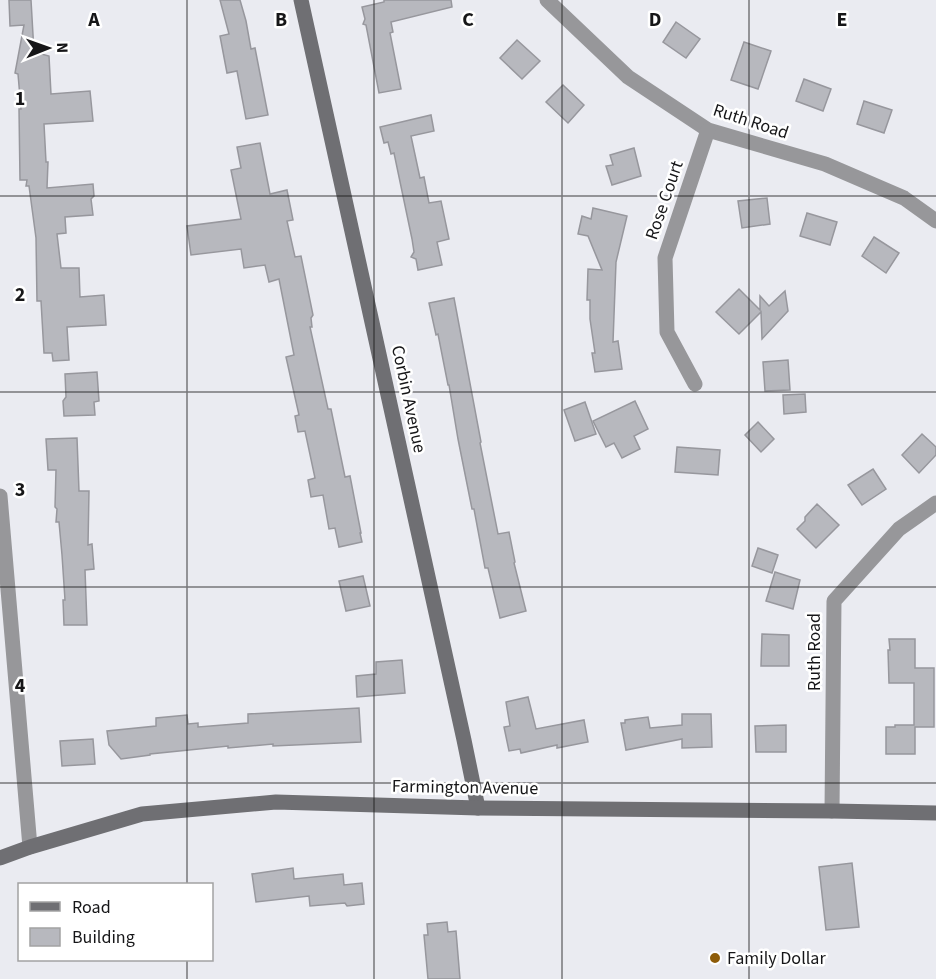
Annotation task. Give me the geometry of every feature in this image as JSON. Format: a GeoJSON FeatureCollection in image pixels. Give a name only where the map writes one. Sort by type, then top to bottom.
{"type":"FeatureCollection","features":[{"type":"Feature","properties":{"kind":"main road","name":"Corbin Avenue"},"geometry":{"type":"LineString","coordinates":[[301,0],[478,808]]}},
{"type":"Feature","properties":{"kind":"main road","name":"Farmington Avenue"},"geometry":{"type":"LineString","coordinates":[[0,858],[142,814],[276,802],[478,808],[936,813]]}},
{"type":"Feature","properties":{"kind":"street","name":"Ruth Road"},"geometry":{"type":"LineString","coordinates":[[547,0],[628,77],[708,130],[825,164],[904,198],[936,221]]}},
{"type":"Feature","properties":{"kind":"street","name":"Rose Court"},"geometry":{"type":"LineString","coordinates":[[695,384],[667,332],[665,258],[708,130]]}},
{"type":"Feature","properties":{"kind":"street"},"geometry":{"type":"LineString","coordinates":[[0,496],[30,847]]}},
{"type":"Feature","properties":{"kind":"street","name":"Ruth Road"},"geometry":{"type":"LineString","coordinates":[[832,811],[834,601],[899,529],[936,503]]}},
{"type":"Feature","properties":{"kind":"building"},"geometry":{"type":"Polygon","coordinates":[[[9,0],[31,0],[34,52],[49,56],[51,94],[90,91],[93,121],[44,124],[46,162],[48,162],[47,188],[93,184],[94,196],[91,199],[93,215],[65,217],[66,233],[57,234],[61,268],[79,268],[80,297],[104,295],[106,325],[67,327],[69,360],[53,361],[52,353],[44,353],[41,301],[37,301],[36,238],[29,186],[26,186],[27,180],[20,180],[19,109],[21,109],[18,74],[15,73],[24,25],[10,26],[9,0]]]}},
{"type":"Feature","properties":{"kind":"building"},"geometry":{"type":"Polygon","coordinates":[[[220,0],[240,0],[251,49],[255,48],[268,115],[246,119],[237,71],[227,73],[220,36],[229,34],[220,0]]]}},
{"type":"Feature","properties":{"kind":"building"},"geometry":{"type":"Polygon","coordinates":[[[384,0],[451,0],[452,7],[391,22],[393,32],[390,33],[401,89],[379,93],[366,25],[363,24],[365,19],[362,7],[384,2],[384,0]]]}},
{"type":"Feature","properties":{"kind":"building"},"geometry":{"type":"Polygon","coordinates":[[[676,22],[700,39],[686,58],[663,42],[676,22]]]}},
{"type":"Feature","properties":{"kind":"building"},"geometry":{"type":"Polygon","coordinates":[[[517,40],[540,61],[522,79],[500,58],[517,40]]]}},
{"type":"Feature","properties":{"kind":"building"},"geometry":{"type":"Polygon","coordinates":[[[744,42],[771,51],[758,89],[731,80],[744,42]]]}},
{"type":"Feature","properties":{"kind":"building"},"geometry":{"type":"Polygon","coordinates":[[[804,79],[831,89],[823,111],[796,101],[804,79]]]}},
{"type":"Feature","properties":{"kind":"building"},"geometry":{"type":"Polygon","coordinates":[[[563,85],[584,105],[568,123],[546,102],[563,85]]]}},
{"type":"Feature","properties":{"kind":"building"},"geometry":{"type":"Polygon","coordinates":[[[864,101],[892,110],[884,133],[857,124],[864,101]]]}},
{"type":"Feature","properties":{"kind":"building"},"geometry":{"type":"Polygon","coordinates":[[[431,115],[434,131],[411,136],[420,178],[424,177],[429,203],[441,201],[449,239],[437,242],[442,265],[418,270],[416,259],[411,257],[414,252],[412,239],[394,153],[391,154],[388,142],[384,143],[380,127],[431,115]]]}},
{"type":"Feature","properties":{"kind":"building"},"geometry":{"type":"Polygon","coordinates":[[[260,143],[270,194],[287,190],[293,220],[287,221],[295,257],[301,256],[313,315],[312,327],[310,327],[328,409],[331,409],[345,477],[350,476],[362,542],[339,547],[335,528],[329,529],[323,495],[311,497],[308,480],[315,478],[305,431],[298,432],[295,416],[299,415],[286,357],[294,355],[279,279],[269,282],[265,265],[244,268],[241,249],[191,255],[187,226],[241,219],[231,170],[241,168],[237,147],[260,143]]]}},
{"type":"Feature","properties":{"kind":"building"},"geometry":{"type":"Polygon","coordinates":[[[634,148],[641,176],[612,185],[606,166],[613,165],[610,155],[634,148]]]}},
{"type":"Feature","properties":{"kind":"building"},"geometry":{"type":"Polygon","coordinates":[[[767,198],[770,224],[742,228],[738,201],[767,198]]]}},
{"type":"Feature","properties":{"kind":"building"},"geometry":{"type":"Polygon","coordinates":[[[593,208],[627,216],[616,262],[613,342],[618,341],[622,369],[595,372],[590,300],[587,300],[588,269],[602,270],[588,236],[578,234],[582,216],[591,219],[593,208]]]}},
{"type":"Feature","properties":{"kind":"building"},"geometry":{"type":"Polygon","coordinates":[[[807,213],[837,222],[830,245],[800,236],[807,213]]]}},
{"type":"Feature","properties":{"kind":"building"},"geometry":{"type":"Polygon","coordinates":[[[874,237],[899,253],[886,273],[862,256],[874,237]]]}},
{"type":"Feature","properties":{"kind":"building"},"geometry":{"type":"Polygon","coordinates":[[[739,289],[760,310],[760,296],[769,306],[785,291],[788,311],[762,339],[761,312],[739,334],[716,312],[739,289]]]}},
{"type":"Feature","properties":{"kind":"building"},"geometry":{"type":"Polygon","coordinates":[[[454,298],[498,534],[509,532],[526,611],[500,618],[488,568],[485,568],[449,385],[429,303],[454,298]]]}},
{"type":"Feature","properties":{"kind":"building"},"geometry":{"type":"Polygon","coordinates":[[[788,360],[790,390],[765,391],[763,362],[788,360]]]}},
{"type":"Feature","properties":{"kind":"building"},"geometry":{"type":"Polygon","coordinates":[[[97,372],[99,401],[94,402],[95,415],[64,416],[65,374],[97,372]]]}},
{"type":"Feature","properties":{"kind":"building"},"geometry":{"type":"Polygon","coordinates":[[[805,394],[806,412],[784,414],[783,395],[805,394]]]}},
{"type":"Feature","properties":{"kind":"building"},"geometry":{"type":"Polygon","coordinates":[[[635,401],[648,429],[634,436],[640,449],[622,458],[614,443],[606,447],[593,421],[635,401]]]}},
{"type":"Feature","properties":{"kind":"building"},"geometry":{"type":"Polygon","coordinates":[[[585,402],[596,434],[575,441],[564,410],[585,402]]]}},
{"type":"Feature","properties":{"kind":"building"},"geometry":{"type":"Polygon","coordinates":[[[758,422],[774,439],[761,452],[745,435],[758,422]]]}},
{"type":"Feature","properties":{"kind":"building"},"geometry":{"type":"Polygon","coordinates":[[[922,434],[936,447],[936,455],[919,473],[902,455],[922,434]]]}},
{"type":"Feature","properties":{"kind":"building"},"geometry":{"type":"Polygon","coordinates":[[[77,438],[79,491],[89,491],[88,545],[92,544],[94,569],[85,570],[87,625],[64,625],[62,555],[55,507],[56,470],[48,470],[46,439],[77,438]]]}},
{"type":"Feature","properties":{"kind":"building"},"geometry":{"type":"Polygon","coordinates":[[[677,447],[720,450],[718,475],[675,472],[677,447]]]}},
{"type":"Feature","properties":{"kind":"building"},"geometry":{"type":"Polygon","coordinates":[[[873,469],[886,489],[862,505],[848,485],[873,469]]]}},
{"type":"Feature","properties":{"kind":"building"},"geometry":{"type":"Polygon","coordinates":[[[817,504],[839,525],[816,548],[797,529],[817,504]]]}},
{"type":"Feature","properties":{"kind":"building"},"geometry":{"type":"Polygon","coordinates":[[[758,548],[778,555],[772,573],[752,566],[758,548]]]}},
{"type":"Feature","properties":{"kind":"building"},"geometry":{"type":"Polygon","coordinates":[[[775,572],[800,580],[793,609],[766,601],[775,572]]]}},
{"type":"Feature","properties":{"kind":"building"},"geometry":{"type":"Polygon","coordinates":[[[363,576],[370,606],[346,611],[339,581],[363,576]]]}},
{"type":"Feature","properties":{"kind":"building"},"geometry":{"type":"Polygon","coordinates":[[[762,634],[789,635],[789,666],[761,666],[762,634]]]}},
{"type":"Feature","properties":{"kind":"building"},"geometry":{"type":"Polygon","coordinates":[[[889,639],[915,639],[915,668],[934,668],[934,727],[915,727],[915,754],[886,754],[886,727],[914,725],[914,683],[889,683],[889,639]]]}},
{"type":"Feature","properties":{"kind":"building"},"geometry":{"type":"Polygon","coordinates":[[[402,660],[405,693],[357,697],[356,676],[376,674],[376,662],[402,660]]]}},
{"type":"Feature","properties":{"kind":"building"},"geometry":{"type":"Polygon","coordinates":[[[528,697],[536,729],[584,720],[588,742],[557,748],[557,745],[521,753],[520,749],[509,751],[504,727],[510,726],[506,702],[528,697]]]}},
{"type":"Feature","properties":{"kind":"building"},"geometry":{"type":"Polygon","coordinates":[[[359,708],[361,742],[273,746],[273,744],[228,748],[228,746],[121,759],[109,745],[107,731],[156,726],[156,718],[187,715],[188,724],[198,723],[198,727],[248,723],[248,714],[359,708]]]}},
{"type":"Feature","properties":{"kind":"building"},"geometry":{"type":"Polygon","coordinates":[[[682,714],[711,714],[712,747],[682,748],[682,739],[626,750],[621,723],[625,723],[625,720],[648,717],[650,728],[682,725],[682,714]]]}},
{"type":"Feature","properties":{"kind":"building"},"geometry":{"type":"Polygon","coordinates":[[[786,725],[786,752],[756,752],[755,726],[786,725]]]}},
{"type":"Feature","properties":{"kind":"building"},"geometry":{"type":"Polygon","coordinates":[[[93,739],[95,764],[62,766],[60,741],[93,739]]]}},
{"type":"Feature","properties":{"kind":"building"},"geometry":{"type":"Polygon","coordinates":[[[852,863],[859,927],[826,930],[819,867],[852,863]]]}},
{"type":"Feature","properties":{"kind":"building"},"geometry":{"type":"Polygon","coordinates":[[[293,868],[294,879],[343,874],[344,885],[362,883],[364,904],[310,906],[309,896],[256,902],[252,874],[293,868]]]}},
{"type":"Feature","properties":{"kind":"building"},"geometry":{"type":"Polygon","coordinates":[[[447,922],[448,932],[456,931],[460,979],[428,979],[424,935],[428,935],[427,924],[447,922]]]}},
{"type":"Feature","properties":{"kind":"place","name":"Family Dollar"},"geometry":{"type":"Point","coordinates":[715,958]}}]}
